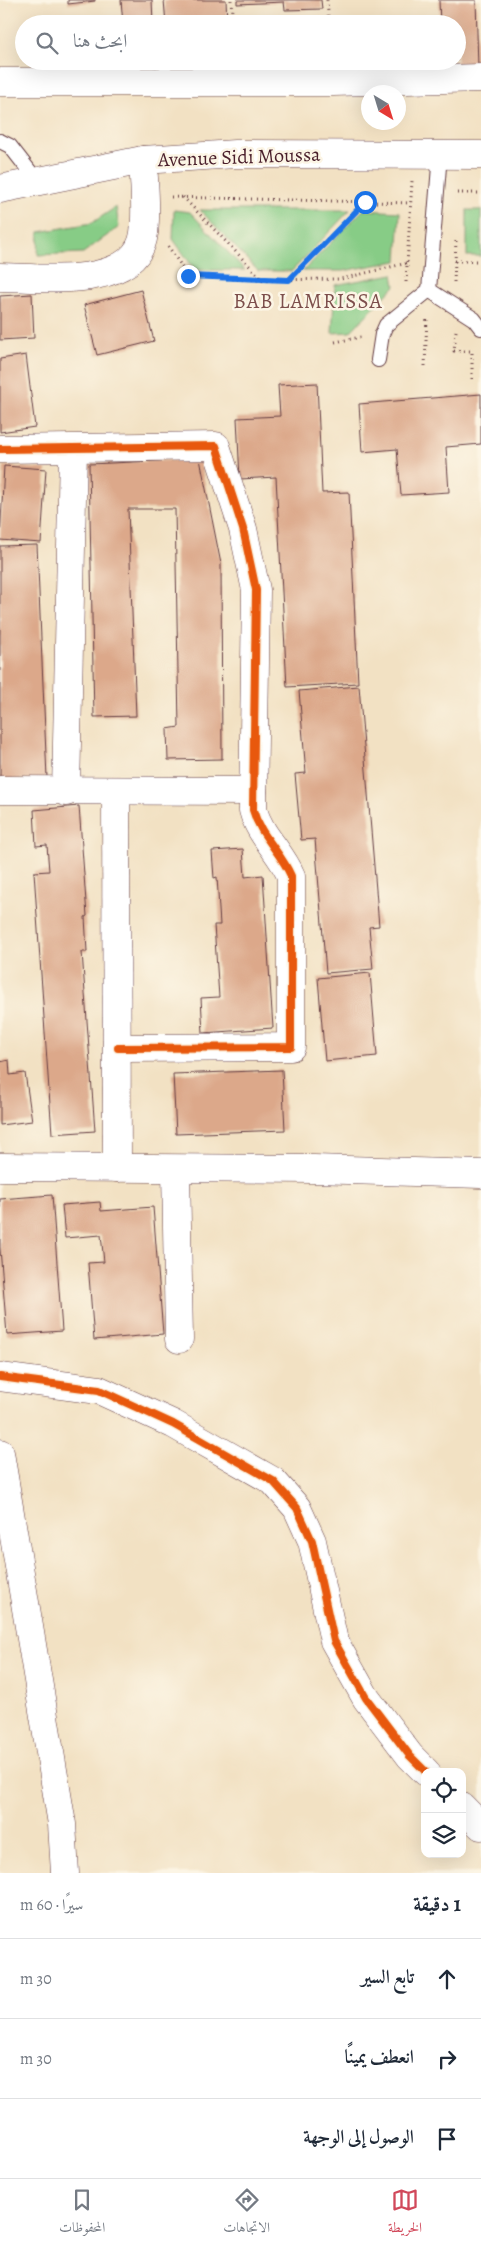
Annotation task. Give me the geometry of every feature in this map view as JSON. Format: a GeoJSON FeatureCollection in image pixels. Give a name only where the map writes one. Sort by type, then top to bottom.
{"type":"FeatureCollection","features":[{"type":"Feature","properties":{"kind":"street"},"geometry":{"type":"LineString","coordinates":[[0,82],[306,82],[481,78]]}},
{"type":"Feature","properties":{"kind":"street","name":"Avenue Sidi Moussa"},"geometry":{"type":"LineString","coordinates":[[0,189],[143,160],[235,154],[481,155]]}},
{"type":"Feature","properties":{"kind":"street"},"geometry":{"type":"LineString","coordinates":[[0,277],[85,277],[110,272],[128,262],[139,250],[144,234],[143,160]]}},
{"type":"Feature","properties":{"kind":"street"},"geometry":{"type":"LineString","coordinates":[[0,449],[216,446],[243,529],[256,590],[253,810],[256,824],[291,876],[291,1047],[118,1048]]}},
{"type":"Feature","properties":{"kind":"street"},"geometry":{"type":"LineString","coordinates":[[66,792],[72,449]]}},
{"type":"Feature","properties":{"kind":"street"},"geometry":{"type":"LineString","coordinates":[[0,790],[66,792],[253,791]]}},
{"type":"Feature","properties":{"kind":"street"},"geometry":{"type":"LineString","coordinates":[[116,792],[118,1168]]}},
{"type":"Feature","properties":{"kind":"street"},"geometry":{"type":"LineString","coordinates":[[0,1167],[314,1169],[481,1174]]}},
{"type":"Feature","properties":{"kind":"street"},"geometry":{"type":"LineString","coordinates":[[176,1169],[179,1339]]}},
{"type":"Feature","properties":{"kind":"street"},"geometry":{"type":"LineString","coordinates":[[0,1377],[99,1390],[173,1424],[273,1480],[297,1508],[312,1541],[334,1641],[366,1698],[410,1756],[422,1768]]}},
{"type":"Feature","properties":{"kind":"street"},"geometry":{"type":"LineString","coordinates":[[0,1453],[62,1824],[65,1873]]}},
{"type":"Feature","properties":{"kind":"street"},"geometry":{"type":"LineString","coordinates":[[466,1812],[481,1826]]}},
{"type":"Feature","properties":{"kind":"lane"},"geometry":{"type":"LineString","coordinates":[[0,141],[10,146],[38,182]]}},
{"type":"Feature","properties":{"kind":"lane"},"geometry":{"type":"LineString","coordinates":[[378,360],[382,334],[386,325],[429,290],[440,154]]}},
{"type":"Feature","properties":{"kind":"lane"},"geometry":{"type":"LineString","coordinates":[[429,290],[474,319],[481,328]]}},
{"type":"Feature","properties":{"kind":"path"},"geometry":{"type":"LineString","coordinates":[[232,0],[233,15]]}},
{"type":"Feature","properties":{"kind":"path"},"geometry":{"type":"LineString","coordinates":[[327,0],[328,15]]}},
{"type":"Feature","properties":{"kind":"path"},"geometry":{"type":"LineString","coordinates":[[406,285],[413,155]]}},
{"type":"Feature","properties":{"kind":"path"},"geometry":{"type":"LineString","coordinates":[[457,203],[458,193]]}},
{"type":"Feature","properties":{"kind":"path"},"geometry":{"type":"LineString","coordinates":[[144,197],[410,203]]}},
{"type":"Feature","properties":{"kind":"path"},"geometry":{"type":"LineString","coordinates":[[183,197],[262,280]]}},
{"type":"Feature","properties":{"kind":"path"},"geometry":{"type":"LineString","coordinates":[[289,280],[365,202]]}},
{"type":"Feature","properties":{"kind":"path"},"geometry":{"type":"LineString","coordinates":[[454,286],[456,232]]}},
{"type":"Feature","properties":{"kind":"path"},"geometry":{"type":"LineString","coordinates":[[164,240],[188,276],[262,280],[341,279],[407,263]]}},
{"type":"Feature","properties":{"kind":"path"},"geometry":{"type":"LineString","coordinates":[[455,261],[481,261]]}},
{"type":"Feature","properties":{"kind":"path"},"geometry":{"type":"LineString","coordinates":[[421,315],[428,310],[424,366]]}},
{"type":"Feature","properties":{"kind":"path"},"geometry":{"type":"LineString","coordinates":[[456,327],[454,351],[472,351],[472,383]]}},
{"type":"Feature","properties":{"kind":"path"},"geometry":{"type":"LineString","coordinates":[[335,342],[361,338],[362,332]]}},
{"type":"Feature","properties":{"kind":"green space"},"geometry":{"type":"Polygon","coordinates":[[[116,207],[119,227],[83,253],[38,255],[39,232],[92,223],[116,207]]]}},
{"type":"Feature","properties":{"kind":"green space"},"geometry":{"type":"Polygon","coordinates":[[[174,210],[190,212],[245,270],[195,270],[173,239],[174,210]]]}},
{"type":"Feature","properties":{"kind":"green space"},"geometry":{"type":"Polygon","coordinates":[[[200,210],[350,210],[292,271],[258,271],[200,210]]]}},
{"type":"Feature","properties":{"kind":"green space"},"geometry":{"type":"Polygon","coordinates":[[[363,210],[400,212],[397,261],[343,271],[303,271],[363,210]]]}},
{"type":"Feature","properties":{"kind":"green space"},"geometry":{"type":"Polygon","coordinates":[[[467,210],[481,210],[481,256],[467,256],[467,210]]]}},
{"type":"Feature","properties":{"kind":"green space"},"geometry":{"type":"Polygon","coordinates":[[[393,274],[395,286],[350,332],[332,333],[335,285],[393,274]]]}},
{"type":"Feature","properties":{"kind":"building"},"geometry":{"type":"Polygon","coordinates":[[[68,0],[95,0],[95,1],[68,4],[68,0]]]}},
{"type":"Feature","properties":{"kind":"building"},"geometry":{"type":"Polygon","coordinates":[[[121,0],[152,0],[153,15],[122,15],[121,0]]]}},
{"type":"Feature","properties":{"kind":"building"},"geometry":{"type":"Polygon","coordinates":[[[164,0],[226,0],[227,15],[165,15],[164,0]]]}},
{"type":"Feature","properties":{"kind":"building"},"geometry":{"type":"Polygon","coordinates":[[[237,0],[321,0],[322,9],[285,10],[284,2],[237,4],[237,0]]]}},
{"type":"Feature","properties":{"kind":"building"},"geometry":{"type":"Polygon","coordinates":[[[439,0],[476,0],[478,67],[466,68],[466,15],[440,15],[439,0]]]}},
{"type":"Feature","properties":{"kind":"building"},"geometry":{"type":"Polygon","coordinates":[[[141,290],[154,341],[97,355],[84,305],[141,290]]]}},
{"type":"Feature","properties":{"kind":"building"},"geometry":{"type":"Polygon","coordinates":[[[32,294],[34,338],[0,340],[0,296],[32,294]]]}},
{"type":"Feature","properties":{"kind":"building"},"geometry":{"type":"Polygon","coordinates":[[[26,355],[35,427],[0,432],[0,359],[26,355]]]}},
{"type":"Feature","properties":{"kind":"building"},"geometry":{"type":"Polygon","coordinates":[[[317,383],[322,493],[349,492],[358,683],[287,687],[276,477],[240,479],[237,418],[280,416],[278,385],[317,383]]]}},
{"type":"Feature","properties":{"kind":"building"},"geometry":{"type":"Polygon","coordinates":[[[481,394],[481,444],[446,447],[449,492],[401,495],[397,449],[362,452],[359,404],[481,394]]]}},
{"type":"Feature","properties":{"kind":"building"},"geometry":{"type":"Polygon","coordinates":[[[200,459],[221,564],[222,759],[168,760],[167,729],[179,727],[175,509],[128,509],[136,716],[94,717],[89,464],[200,459]]]}},
{"type":"Feature","properties":{"kind":"building"},"geometry":{"type":"Polygon","coordinates":[[[4,466],[46,469],[41,543],[0,540],[4,466]]]}},
{"type":"Feature","properties":{"kind":"building"},"geometry":{"type":"Polygon","coordinates":[[[37,545],[47,778],[0,780],[0,546],[37,545]]]}},
{"type":"Feature","properties":{"kind":"building"},"geometry":{"type":"Polygon","coordinates":[[[359,686],[379,926],[369,927],[373,969],[326,973],[315,839],[301,840],[295,774],[306,773],[299,691],[359,686]]]}},
{"type":"Feature","properties":{"kind":"building"},"geometry":{"type":"Polygon","coordinates":[[[79,806],[87,916],[85,917],[87,952],[82,952],[95,1131],[52,1134],[34,872],[49,871],[47,845],[36,846],[34,810],[79,806]]]}},
{"type":"Feature","properties":{"kind":"building"},"geometry":{"type":"Polygon","coordinates":[[[243,849],[245,877],[263,875],[273,1028],[203,1033],[201,998],[219,997],[214,925],[220,925],[217,877],[214,878],[212,851],[243,849]]]}},
{"type":"Feature","properties":{"kind":"building"},"geometry":{"type":"Polygon","coordinates":[[[370,973],[377,1056],[325,1061],[318,978],[370,973]]]}},
{"type":"Feature","properties":{"kind":"building"},"geometry":{"type":"Polygon","coordinates":[[[9,1060],[10,1075],[25,1073],[32,1121],[0,1125],[0,1062],[9,1060]]]}},
{"type":"Feature","properties":{"kind":"building"},"geometry":{"type":"Polygon","coordinates":[[[282,1070],[285,1130],[176,1134],[173,1074],[282,1070]]]}},
{"type":"Feature","properties":{"kind":"building"},"geometry":{"type":"Polygon","coordinates":[[[52,1195],[62,1331],[7,1335],[0,1248],[0,1199],[52,1195]]]}},
{"type":"Feature","properties":{"kind":"building"},"geometry":{"type":"Polygon","coordinates":[[[100,1202],[101,1211],[153,1207],[163,1334],[94,1340],[88,1263],[104,1262],[101,1235],[65,1238],[62,1205],[100,1202]]]}},
{"type":"Feature","properties":{"kind":"cycle path"},"geometry":{"type":"LineString","coordinates":[[0,449],[216,446],[243,529],[256,590],[253,810],[260,828],[282,859],[291,876],[291,1047],[118,1048]]}},
{"type":"Feature","properties":{"kind":"cycle path"},"geometry":{"type":"LineString","coordinates":[[0,1377],[99,1390],[173,1424],[273,1481],[297,1508],[312,1541],[334,1641],[366,1698],[410,1756],[422,1768]]}},
{"type":"Feature","properties":{"kind":"district","name":"BAB LAMRISSA"},"geometry":{"type":"Point","coordinates":[308,301]}},
{"type":"Feature","properties":{"kind":"route"},"geometry":{"type":"LineString","coordinates":[[188,276],[289,280],[365,202]]}}]}
